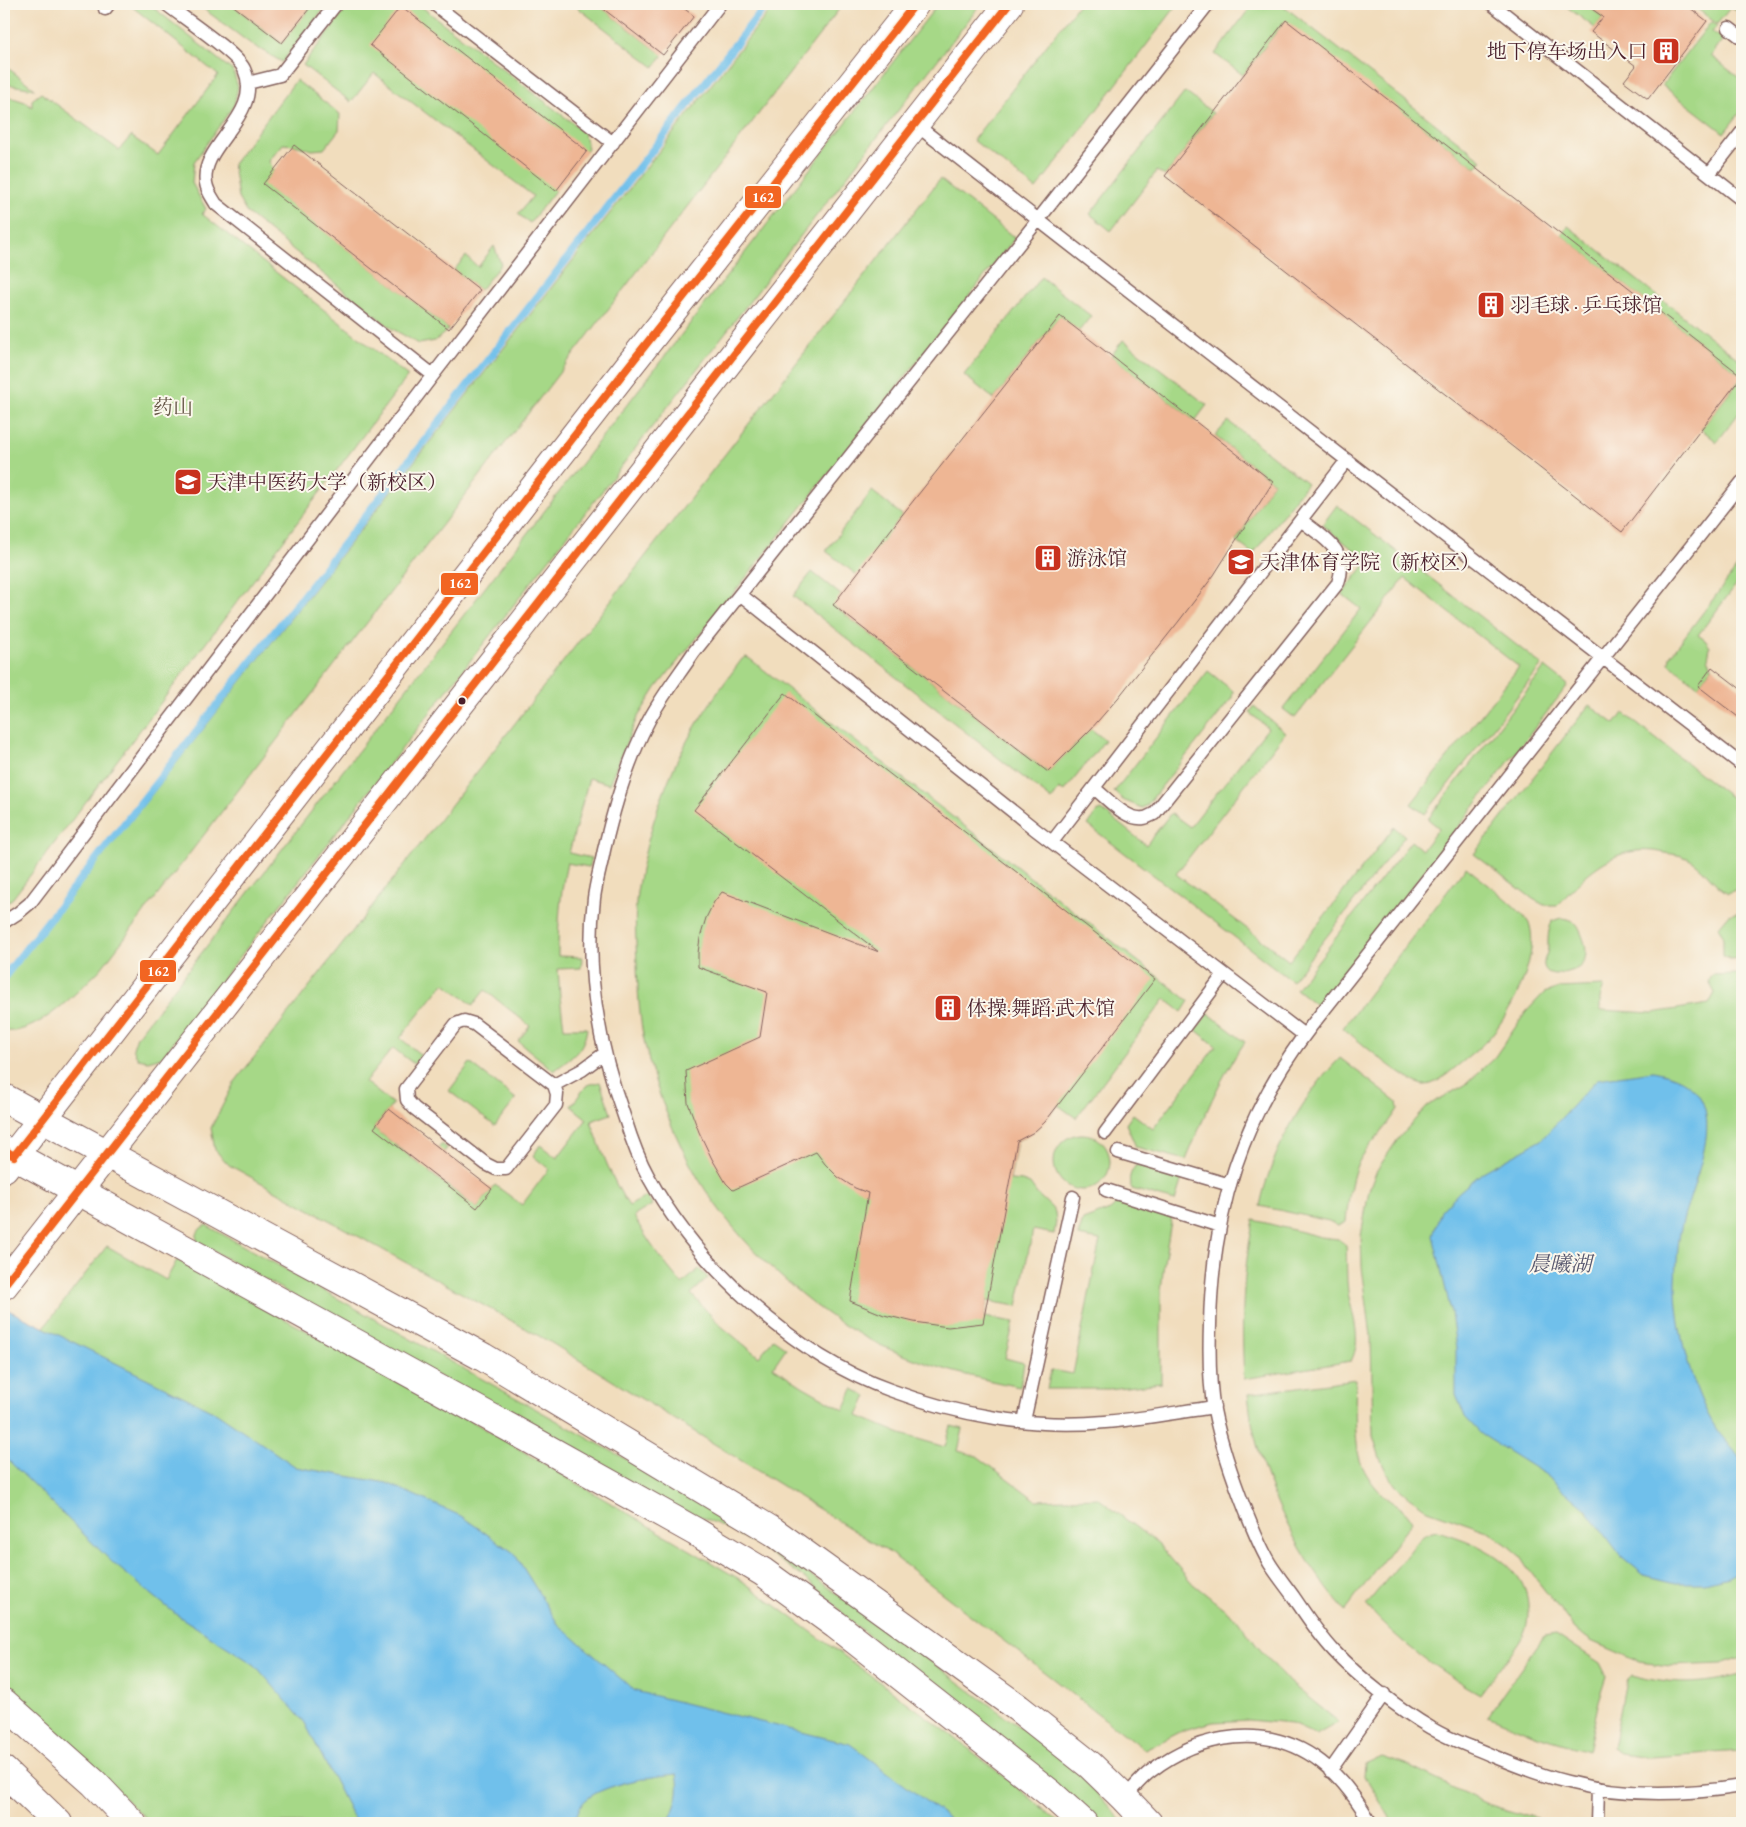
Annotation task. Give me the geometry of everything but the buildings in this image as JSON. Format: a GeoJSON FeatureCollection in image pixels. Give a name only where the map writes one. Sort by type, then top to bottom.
{"type":"FeatureCollection","features":[{"type":"Feature","properties":{"kind":"main road"},"geometry":{"type":"LineString","coordinates":[[915,4],[628,367],[42,1118],[7,1158],[78,1190],[671,1518],[763,1572],[836,1625],[1051,1794],[1083,1823]]}},
{"type":"Feature","properties":{"kind":"main road"},"geometry":{"type":"LineString","coordinates":[[4,1285],[1009,4]]}},
{"type":"Feature","properties":{"kind":"main road"},"geometry":{"type":"LineString","coordinates":[[4,1098],[483,1357],[774,1532],[1018,1708],[1090,1765],[1148,1823]]}},
{"type":"Feature","properties":{"kind":"main road"},"geometry":{"type":"LineString","coordinates":[[4,1702],[94,1783],[132,1823]]}},
{"type":"Feature","properties":{"kind":"main road"},"geometry":{"type":"LineString","coordinates":[[4,1771],[58,1823]]}},
{"type":"Feature","properties":{"kind":"lane"},"geometry":{"type":"LineString","coordinates":[[166,4],[233,56],[244,68],[248,83],[246,103],[211,157],[206,170],[208,192],[216,204],[433,375]]}},
{"type":"Feature","properties":{"kind":"lane"},"geometry":{"type":"LineString","coordinates":[[248,83],[280,75],[336,4]]}},
{"type":"Feature","properties":{"kind":"lane"},"geometry":{"type":"LineString","coordinates":[[434,4],[613,143]]}},
{"type":"Feature","properties":{"kind":"lane"},"geometry":{"type":"LineString","coordinates":[[4,922],[30,903],[433,375],[720,4]]}},
{"type":"Feature","properties":{"kind":"lane"},"geometry":{"type":"LineString","coordinates":[[1208,4],[694,652],[664,696],[639,742],[615,806],[594,897],[592,926],[594,989],[609,1073],[632,1140],[647,1174],[688,1236],[713,1266],[788,1333],[817,1354],[852,1374],[889,1390],[940,1406],[985,1416],[1067,1424],[1105,1422],[1214,1407]]}},
{"type":"Feature","properties":{"kind":"lane"},"geometry":{"type":"LineString","coordinates":[[1492,4],[1742,200]]}},
{"type":"Feature","properties":{"kind":"lane"},"geometry":{"type":"LineString","coordinates":[[1729,28],[1742,38]]}},
{"type":"Feature","properties":{"kind":"lane"},"geometry":{"type":"LineString","coordinates":[[915,124],[1742,765]]}},
{"type":"Feature","properties":{"kind":"lane"},"geometry":{"type":"LineString","coordinates":[[1709,174],[1742,132]]}},
{"type":"Feature","properties":{"kind":"lane"},"geometry":{"type":"LineString","coordinates":[[1052,842],[1347,460]]}},
{"type":"Feature","properties":{"kind":"lane"},"geometry":{"type":"LineString","coordinates":[[1742,482],[1304,1035],[1285,1062],[1255,1114],[1241,1148],[1220,1226],[1211,1289],[1210,1372],[1214,1407],[1222,1446],[1237,1489],[1269,1562],[1311,1623],[1334,1651],[1369,1683],[1432,1729],[1538,1774],[1568,1782],[1623,1792],[1717,1790],[1742,1786]]}},
{"type":"Feature","properties":{"kind":"lane"},"geometry":{"type":"LineString","coordinates":[[1094,788],[1134,818],[1145,818],[1154,814],[1338,583],[1342,574],[1341,558],[1332,545],[1301,520]]}},
{"type":"Feature","properties":{"kind":"lane"},"geometry":{"type":"LineString","coordinates":[[741,595],[1052,842],[1304,1035]]}},
{"type":"Feature","properties":{"kind":"lane"},"geometry":{"type":"LineString","coordinates":[[1105,1133],[1224,974]]}},
{"type":"Feature","properties":{"kind":"lane"},"geometry":{"type":"LineString","coordinates":[[464,1021],[474,1024],[554,1085],[557,1094],[556,1104],[506,1169],[496,1169],[486,1164],[414,1108],[407,1100],[406,1089],[456,1024],[464,1021]]}},
{"type":"Feature","properties":{"kind":"lane"},"geometry":{"type":"LineString","coordinates":[[554,1085],[582,1070],[605,1053]]}},
{"type":"Feature","properties":{"kind":"lane"},"geometry":{"type":"LineString","coordinates":[[1118,1152],[1230,1185]]}},
{"type":"Feature","properties":{"kind":"lane"},"geometry":{"type":"LineString","coordinates":[[1106,1190],[1220,1226]]}},
{"type":"Feature","properties":{"kind":"lane"},"geometry":{"type":"LineString","coordinates":[[1024,1421],[1073,1198]]}},
{"type":"Feature","properties":{"kind":"lane"},"geometry":{"type":"LineString","coordinates":[[1330,1770],[1384,1694]]}},
{"type":"Feature","properties":{"kind":"lane"},"geometry":{"type":"LineString","coordinates":[[1124,1798],[1149,1772],[1184,1750],[1207,1742],[1232,1737],[1253,1736],[1277,1740],[1301,1750],[1321,1762],[1342,1782],[1371,1823]]}},
{"type":"Feature","properties":{"kind":"lane"},"geometry":{"type":"LineString","coordinates":[[1597,1823],[1598,1788]]}},
{"type":"Feature","properties":{"kind":"green space","name":"药山"},"geometry":{"type":"Polygon","coordinates":[[[131,4],[149,4],[233,71],[238,87],[234,105],[194,162],[192,183],[206,209],[202,214],[408,376],[13,898],[4,905],[4,95],[25,102],[32,107],[32,100],[41,93],[119,150],[131,136],[158,155],[218,75],[131,4]]]}},
{"type":"Feature","properties":{"kind":"green space"},"geometry":{"type":"Polygon","coordinates":[[[197,4],[231,4],[282,43],[313,4],[317,4],[324,9],[282,62],[251,44],[197,4]]]}},
{"type":"Feature","properties":{"kind":"green space"},"geometry":{"type":"Polygon","coordinates":[[[350,4],[418,4],[583,131],[588,148],[530,223],[518,214],[533,196],[374,73],[351,102],[303,65],[350,4]]]}},
{"type":"Feature","properties":{"kind":"green space"},"geometry":{"type":"Polygon","coordinates":[[[573,4],[597,4],[663,55],[654,67],[573,4]]]}},
{"type":"Feature","properties":{"kind":"green space"},"geometry":{"type":"Polygon","coordinates":[[[775,4],[843,4],[100,970],[68,1000],[43,1019],[17,1030],[4,1031],[4,982],[775,4]]]}},
{"type":"Feature","properties":{"kind":"green space"},"geometry":{"type":"Polygon","coordinates":[[[938,4],[981,4],[162,1057],[148,1061],[138,1059],[133,1048],[137,1036],[938,4]]]}},
{"type":"Feature","properties":{"kind":"green space"},"geometry":{"type":"Polygon","coordinates":[[[1079,4],[1178,4],[1036,189],[973,140],[1079,4]]]}},
{"type":"Feature","properties":{"kind":"green space"},"geometry":{"type":"Polygon","coordinates":[[[1253,4],[1281,4],[1482,160],[1476,168],[1285,21],[1243,75],[1215,54],[1253,4]]]}},
{"type":"Feature","properties":{"kind":"green space"},"geometry":{"type":"Polygon","coordinates":[[[1563,4],[1585,4],[1603,17],[1595,28],[1563,4]]]}},
{"type":"Feature","properties":{"kind":"green space"},"geometry":{"type":"Polygon","coordinates":[[[1691,4],[1742,4],[1738,11],[1731,7],[1717,24],[1691,4]]]}},
{"type":"Feature","properties":{"kind":"green space"},"geometry":{"type":"Polygon","coordinates":[[[1711,22],[1717,26],[1712,32],[1723,39],[1711,56],[1742,80],[1742,110],[1724,133],[1662,85],[1711,22]]]}},
{"type":"Feature","properties":{"kind":"green space"},"geometry":{"type":"Polygon","coordinates":[[[4,65],[35,89],[4,84],[4,65]]]}},
{"type":"Feature","properties":{"kind":"green space"},"geometry":{"type":"Polygon","coordinates":[[[296,80],[340,114],[339,130],[324,149],[312,150],[283,144],[269,161],[274,171],[264,184],[449,329],[435,341],[419,344],[391,328],[246,212],[238,198],[233,164],[296,80]]]}},
{"type":"Feature","properties":{"kind":"green space"},"geometry":{"type":"Polygon","coordinates":[[[1185,92],[1213,113],[1165,176],[1157,171],[1111,231],[1090,214],[1185,92]]]}},
{"type":"Feature","properties":{"kind":"green space"},"geometry":{"type":"Polygon","coordinates":[[[940,179],[1015,238],[656,688],[636,720],[609,784],[589,778],[569,853],[591,858],[589,867],[567,863],[558,933],[558,956],[582,957],[581,968],[558,969],[564,1028],[587,1028],[580,1048],[554,1071],[518,1041],[530,1026],[485,990],[473,1005],[444,983],[400,1038],[421,1055],[414,1064],[393,1048],[365,1082],[393,1104],[374,1128],[422,1166],[441,1144],[447,1148],[429,1172],[477,1208],[495,1185],[522,1205],[549,1169],[533,1156],[540,1145],[557,1158],[587,1119],[571,1106],[587,1085],[600,1082],[611,1114],[591,1121],[612,1176],[629,1206],[647,1196],[652,1205],[634,1216],[656,1252],[682,1284],[699,1269],[708,1278],[691,1294],[720,1325],[759,1357],[773,1339],[786,1348],[773,1367],[844,1410],[853,1389],[867,1396],[858,1416],[901,1434],[945,1447],[951,1426],[963,1429],[958,1451],[977,1456],[1036,1500],[1098,1498],[1159,1545],[1193,1584],[1237,1619],[1257,1646],[1289,1682],[1339,1722],[1316,1735],[1292,1724],[1248,1720],[1213,1722],[1184,1730],[1145,1750],[890,1553],[550,1342],[229,1165],[215,1150],[211,1128],[234,1083],[940,179]]]}},
{"type":"Feature","properties":{"kind":"green space"},"geometry":{"type":"Polygon","coordinates":[[[1568,226],[1742,362],[1742,376],[1561,235],[1568,226]]]}},
{"type":"Feature","properties":{"kind":"green space"},"geometry":{"type":"Polygon","coordinates":[[[494,246],[501,264],[480,290],[454,270],[466,256],[478,267],[494,246]]]}},
{"type":"Feature","properties":{"kind":"green space"},"geometry":{"type":"Polygon","coordinates":[[[1041,277],[1091,316],[1079,331],[1060,316],[994,399],[964,375],[1041,277]]]}},
{"type":"Feature","properties":{"kind":"green space"},"geometry":{"type":"Polygon","coordinates":[[[1123,340],[1207,405],[1195,421],[1111,356],[1123,340]]]}},
{"type":"Feature","properties":{"kind":"green space"},"geometry":{"type":"Polygon","coordinates":[[[1742,377],[1742,409],[1717,442],[1701,429],[1742,377]]]}},
{"type":"Feature","properties":{"kind":"green space"},"geometry":{"type":"Polygon","coordinates":[[[1228,421],[1307,483],[1253,554],[1236,541],[1273,482],[1215,436],[1228,421]]]}},
{"type":"Feature","properties":{"kind":"green space"},"geometry":{"type":"Polygon","coordinates":[[[872,491],[902,515],[857,575],[826,551],[872,491]]]}},
{"type":"Feature","properties":{"kind":"green space"},"geometry":{"type":"Polygon","coordinates":[[[1337,505],[1542,665],[1425,814],[1411,804],[1519,667],[1405,578],[1295,718],[1283,709],[1361,609],[1342,594],[1368,561],[1322,525],[1337,505]]]}},
{"type":"Feature","properties":{"kind":"green space"},"geometry":{"type":"Polygon","coordinates":[[[1742,561],[1742,577],[1698,635],[1710,647],[1708,658],[1712,667],[1698,686],[1669,663],[1670,656],[1742,561]]]}},
{"type":"Feature","properties":{"kind":"green space"},"geometry":{"type":"Polygon","coordinates":[[[812,572],[841,595],[834,606],[1048,772],[1091,729],[1105,740],[1064,792],[1059,789],[1052,800],[793,596],[812,572]]]}},
{"type":"Feature","properties":{"kind":"green space","name":"体操·舞蹈·武术馆"},"geometry":{"type":"Polygon","coordinates":[[[746,657],[1189,1001],[1182,1012],[1165,999],[1076,1118],[1058,1105],[1040,1126],[1017,1141],[1010,1180],[1030,1184],[1055,1212],[1056,1222],[1054,1234],[1033,1230],[1017,1306],[987,1301],[984,1317],[1014,1322],[1005,1358],[1024,1363],[1020,1387],[946,1369],[892,1350],[849,1328],[824,1312],[800,1293],[753,1249],[714,1202],[698,1178],[681,1146],[660,1096],[645,1045],[639,1004],[635,919],[640,873],[662,797],[677,760],[705,710],[742,659],[746,657]]]}},
{"type":"Feature","properties":{"kind":"green space"},"geometry":{"type":"Polygon","coordinates":[[[1545,667],[1568,685],[1319,1007],[1296,989],[1411,841],[1422,850],[1439,828],[1428,819],[1545,667]]]}},
{"type":"Feature","properties":{"kind":"green space"},"geometry":{"type":"Polygon","coordinates":[[[1208,671],[1233,691],[1232,698],[1147,805],[1142,808],[1123,800],[1114,792],[1208,671]]]}},
{"type":"Feature","properties":{"kind":"green space"},"geometry":{"type":"Polygon","coordinates":[[[1589,705],[1615,724],[1623,713],[1742,806],[1742,887],[1728,893],[1717,885],[1693,861],[1682,856],[1653,851],[1630,852],[1610,859],[1590,872],[1558,905],[1544,905],[1533,899],[1474,854],[1589,705]]]}},
{"type":"Feature","properties":{"kind":"green space"},"geometry":{"type":"Polygon","coordinates":[[[1254,706],[1285,733],[1176,874],[1289,961],[1394,827],[1405,836],[1292,981],[1088,825],[1097,812],[1102,810],[1146,845],[1171,813],[1190,827],[1268,728],[1250,713],[1254,706]]]}},
{"type":"Feature","properties":{"kind":"green space"},"geometry":{"type":"Polygon","coordinates":[[[1466,867],[1511,904],[1527,920],[1532,939],[1530,954],[1526,970],[1513,1002],[1496,1030],[1480,1047],[1445,1076],[1432,1084],[1423,1085],[1394,1069],[1343,1028],[1466,867]]]}},
{"type":"Feature","properties":{"kind":"green space"},"geometry":{"type":"Polygon","coordinates":[[[1742,913],[1742,958],[1730,959],[1723,956],[1723,938],[1719,927],[1729,915],[1742,913]]]}},
{"type":"Feature","properties":{"kind":"green space"},"geometry":{"type":"Polygon","coordinates":[[[1561,918],[1574,922],[1578,927],[1584,940],[1586,952],[1580,967],[1554,974],[1548,972],[1544,963],[1552,921],[1561,918]]]}},
{"type":"Feature","properties":{"kind":"green space"},"geometry":{"type":"Polygon","coordinates":[[[1712,975],[1742,975],[1742,1657],[1721,1664],[1670,1666],[1639,1662],[1591,1641],[1575,1629],[1521,1557],[1506,1544],[1487,1531],[1428,1510],[1396,1486],[1381,1461],[1373,1436],[1371,1336],[1362,1267],[1361,1236],[1369,1190],[1377,1170],[1398,1139],[1427,1106],[1465,1085],[1494,1058],[1526,1012],[1544,993],[1559,988],[1604,986],[1600,998],[1600,1010],[1652,1013],[1709,1004],[1715,993],[1709,982],[1712,975]]]}},
{"type":"Feature","properties":{"kind":"green space"},"geometry":{"type":"Polygon","coordinates":[[[1208,1013],[1245,1042],[1219,1085],[1186,1160],[1136,1147],[1126,1124],[1133,1114],[1153,1129],[1216,1046],[1196,1030],[1208,1013]]]}},
{"type":"Feature","properties":{"kind":"green space"},"geometry":{"type":"Polygon","coordinates":[[[1340,1058],[1397,1102],[1398,1109],[1366,1150],[1357,1165],[1351,1186],[1346,1222],[1338,1226],[1329,1221],[1260,1206],[1272,1166],[1290,1126],[1313,1090],[1340,1058]]]}},
{"type":"Feature","properties":{"kind":"green space"},"geometry":{"type":"Polygon","coordinates":[[[470,1063],[516,1099],[495,1126],[449,1091],[470,1063]]]}},
{"type":"Feature","properties":{"kind":"green space"},"geometry":{"type":"Polygon","coordinates":[[[1082,1134],[1093,1136],[1102,1142],[1108,1151],[1110,1162],[1108,1173],[1102,1182],[1093,1188],[1082,1190],[1071,1188],[1062,1182],[1056,1173],[1054,1162],[1056,1151],[1062,1142],[1071,1136],[1082,1134]]]}},
{"type":"Feature","properties":{"kind":"green space"},"geometry":{"type":"Polygon","coordinates":[[[1136,1165],[1182,1178],[1175,1201],[1132,1189],[1130,1177],[1136,1165]]]}},
{"type":"Feature","properties":{"kind":"green space"},"geometry":{"type":"Polygon","coordinates":[[[1118,1203],[1172,1217],[1161,1291],[1161,1383],[1109,1389],[1047,1389],[1051,1370],[1073,1374],[1100,1240],[1078,1236],[1083,1220],[1110,1210],[1118,1203]]]}},
{"type":"Feature","properties":{"kind":"green space"},"geometry":{"type":"Polygon","coordinates":[[[1254,1220],[1321,1237],[1338,1239],[1346,1245],[1348,1292],[1356,1336],[1356,1344],[1351,1361],[1244,1379],[1243,1299],[1247,1259],[1254,1220]]]}},
{"type":"Feature","properties":{"kind":"green space"},"geometry":{"type":"Polygon","coordinates":[[[206,1225],[683,1491],[763,1541],[1048,1748],[1083,1778],[1124,1823],[1095,1823],[846,1617],[812,1584],[790,1567],[717,1524],[673,1507],[197,1242],[198,1232],[206,1225]]]}},
{"type":"Feature","properties":{"kind":"green space"},"geometry":{"type":"Polygon","coordinates":[[[107,1246],[166,1280],[177,1260],[475,1423],[741,1580],[954,1737],[1059,1823],[151,1823],[4,1687],[4,1379],[107,1246]]]}},
{"type":"Feature","properties":{"kind":"green space"},"geometry":{"type":"Polygon","coordinates":[[[1356,1379],[1356,1434],[1361,1463],[1367,1476],[1376,1487],[1386,1498],[1407,1513],[1412,1522],[1345,1611],[1309,1562],[1280,1509],[1259,1453],[1252,1424],[1248,1394],[1356,1379]]]}},
{"type":"Feature","properties":{"kind":"green space"},"geometry":{"type":"Polygon","coordinates":[[[1437,1531],[1467,1541],[1497,1557],[1510,1567],[1520,1580],[1526,1594],[1528,1617],[1523,1636],[1480,1694],[1419,1654],[1391,1631],[1366,1605],[1424,1534],[1437,1531]]]}},
{"type":"Feature","properties":{"kind":"green space"},"geometry":{"type":"Polygon","coordinates":[[[1556,1634],[1600,1663],[1607,1677],[1598,1705],[1588,1751],[1535,1735],[1488,1715],[1544,1636],[1556,1634]]]}},
{"type":"Feature","properties":{"kind":"green space"},"geometry":{"type":"Polygon","coordinates":[[[1631,1675],[1660,1681],[1687,1683],[1713,1681],[1742,1675],[1742,1751],[1650,1757],[1621,1753],[1613,1748],[1626,1680],[1631,1675]]]}},
{"type":"Feature","properties":{"kind":"green space"},"geometry":{"type":"Polygon","coordinates":[[[1382,1757],[1408,1766],[1487,1804],[1549,1823],[1392,1823],[1364,1776],[1365,1765],[1382,1757]]]}},
{"type":"Feature","properties":{"kind":"water","name":"晨曦湖"},"geometry":{"type":"Polygon","coordinates":[[[1653,1071],[1681,1080],[1698,1095],[1706,1113],[1706,1136],[1702,1160],[1686,1209],[1679,1239],[1676,1300],[1682,1339],[1700,1397],[1717,1430],[1740,1459],[1743,1469],[1742,1569],[1728,1577],[1705,1583],[1676,1583],[1644,1575],[1621,1556],[1586,1509],[1546,1475],[1481,1434],[1465,1417],[1456,1394],[1456,1349],[1451,1312],[1433,1235],[1441,1211],[1459,1192],[1483,1172],[1541,1140],[1597,1079],[1653,1071]]]}},
{"type":"Feature","properties":{"kind":"water"},"geometry":{"type":"Polygon","coordinates":[[[4,1308],[217,1413],[296,1467],[387,1483],[461,1516],[514,1553],[558,1624],[635,1691],[850,1744],[955,1823],[668,1823],[677,1799],[677,1774],[630,1782],[605,1789],[582,1804],[575,1823],[356,1823],[305,1723],[255,1665],[177,1615],[113,1563],[4,1456],[4,1308]]]}},
{"type":"Feature","properties":{"kind":"waterway"},"geometry":{"type":"LineString","coordinates":[[4,977],[767,4]]}},
{"type":"Feature","properties":{"kind":"transit line","name":"162"},"geometry":{"type":"LineString","coordinates":[[4,1150],[14,1156],[628,367],[915,4]]}},
{"type":"Feature","properties":{"kind":"transit line","name":"162"},"geometry":{"type":"LineString","coordinates":[[4,1285],[1009,4]]}},
{"type":"Feature","properties":{"kind":"place","name":"地下停车场出入口"},"geometry":{"type":"Point","coordinates":[1666,51]}},
{"type":"Feature","properties":{"kind":"place","name":"羽毛球 · 乒乓球馆"},"geometry":{"type":"Point","coordinates":[1491,305]}},
{"type":"Feature","properties":{"kind":"place","name":"天津中医药大学（新校区）"},"geometry":{"type":"Point","coordinates":[188,482]}},
{"type":"Feature","properties":{"kind":"place","name":"游泳馆"},"geometry":{"type":"Point","coordinates":[1048,558]}},
{"type":"Feature","properties":{"kind":"place","name":"天津体育学院（新校区）"},"geometry":{"type":"Point","coordinates":[1241,562]}},
{"type":"Feature","properties":{"kind":"place","name":"体操·舞蹈·武术馆"},"geometry":{"type":"Point","coordinates":[948,1008]}}]}
